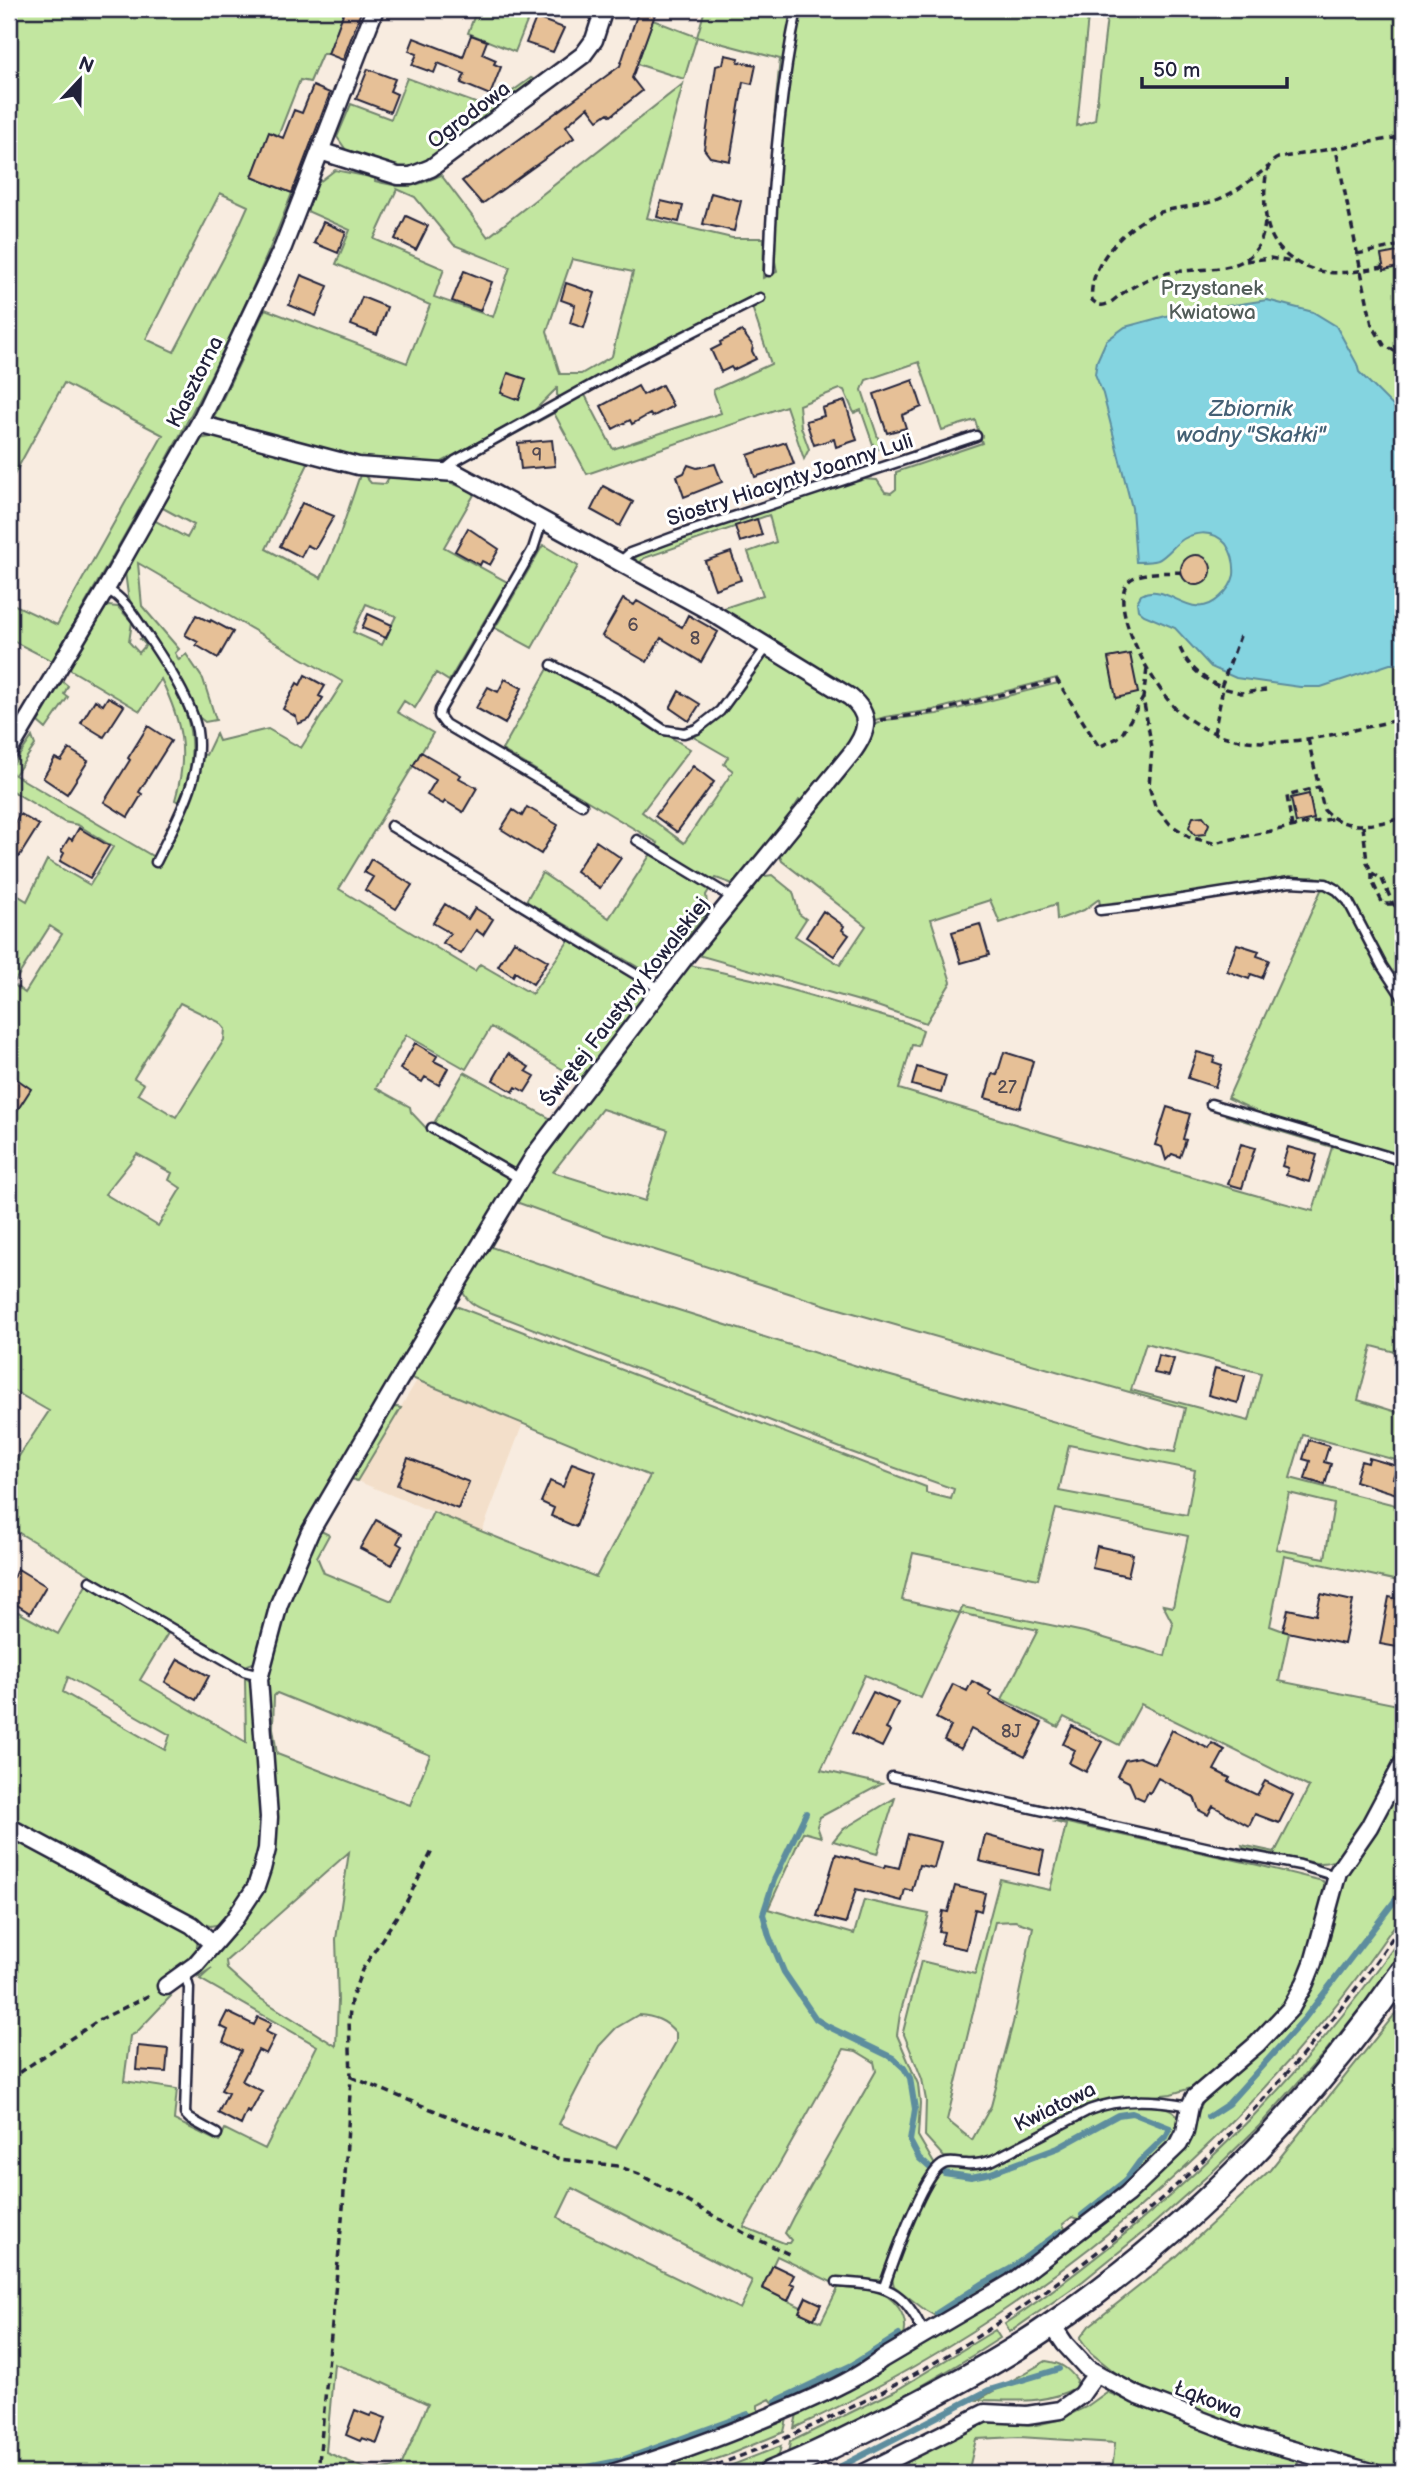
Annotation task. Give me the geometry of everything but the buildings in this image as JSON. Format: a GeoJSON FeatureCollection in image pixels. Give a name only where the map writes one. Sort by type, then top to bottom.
{"type":"FeatureCollection","features":[{"type":"Feature","properties":{"kind":"main road"},"geometry":{"type":"LineString","coordinates":[[771,2473],[926,2399],[1003,2356],[1052,2325],[1102,2288],[1174,2229],[1259,2150],[1346,2047],[1403,1971]]}},
{"type":"Feature","properties":{"kind":"street","name":"Klasztorna"},"geometry":{"type":"LineString","coordinates":[[9,751],[106,589],[199,424],[283,247],[375,9]]}},
{"type":"Feature","properties":{"kind":"street","name":"Ogrodowa"},"geometry":{"type":"LineString","coordinates":[[320,151],[398,176],[411,176],[431,168],[578,59],[592,44],[604,9]]}},
{"type":"Feature","properties":{"kind":"street"},"geometry":{"type":"LineString","coordinates":[[199,424],[366,468],[444,470],[463,476],[705,608],[768,647],[853,700],[861,709],[866,726]]}},
{"type":"Feature","properties":{"kind":"street","name":"Świętej Faustyny Kowalskiej"},"geometry":{"type":"LineString","coordinates":[[166,1986],[199,1961],[244,1907],[256,1887],[265,1856],[269,1817],[260,1675],[279,1604],[310,1532],[519,1178],[660,989],[851,754],[863,738],[866,726]]}},
{"type":"Feature","properties":{"kind":"street"},"geometry":{"type":"LineString","coordinates":[[612,2473],[677,2453],[771,2416],[867,2371],[882,2359],[1011,2283],[1128,2194],[1179,2144],[1185,2132],[1190,2106],[1196,2096],[1266,2035],[1291,2008],[1313,1963],[1336,1876],[1369,1827],[1403,1763]]}},
{"type":"Feature","properties":{"kind":"street"},"geometry":{"type":"LineString","coordinates":[[9,1827],[187,1922],[212,1943]]}},
{"type":"Feature","properties":{"kind":"street","name":"Łąkowa"},"geometry":{"type":"LineString","coordinates":[[1052,2325],[1075,2356],[1096,2374],[1136,2395],[1243,2436],[1374,2473]]}},
{"type":"Feature","properties":{"kind":"street"},"geometry":{"type":"LineString","coordinates":[[864,2473],[985,2413],[1027,2415],[1060,2410],[1082,2395],[1096,2374]]}},
{"type":"Feature","properties":{"kind":"lane"},"geometry":{"type":"LineString","coordinates":[[769,271],[774,173],[786,67],[797,9]]}},
{"type":"Feature","properties":{"kind":"lane"},"geometry":{"type":"LineString","coordinates":[[444,470],[454,461],[635,361],[760,298]]}},
{"type":"Feature","properties":{"kind":"lane","name":"Siostry Hiacynty Joanny Luli"},"geometry":{"type":"LineString","coordinates":[[620,563],[635,551],[676,536],[976,436]]}},
{"type":"Feature","properties":{"kind":"lane"},"geometry":{"type":"LineString","coordinates":[[542,521],[533,549],[439,716],[445,724],[582,805]]}},
{"type":"Feature","properties":{"kind":"lane"},"geometry":{"type":"LineString","coordinates":[[106,589],[122,600],[158,652],[183,696],[196,729],[196,758],[187,796],[156,862]]}},
{"type":"Feature","properties":{"kind":"lane"},"geometry":{"type":"LineString","coordinates":[[552,665],[610,695],[664,730],[684,733],[702,726],[720,711],[768,647]]}},
{"type":"Feature","properties":{"kind":"lane"},"geometry":{"type":"LineString","coordinates":[[391,827],[660,989]]}},
{"type":"Feature","properties":{"kind":"lane"},"geometry":{"type":"LineString","coordinates":[[637,841],[733,898]]}},
{"type":"Feature","properties":{"kind":"lane"},"geometry":{"type":"LineString","coordinates":[[1100,910],[1157,904],[1290,882],[1325,884],[1337,890],[1348,901],[1382,966],[1403,998]]}},
{"type":"Feature","properties":{"kind":"lane"},"geometry":{"type":"LineString","coordinates":[[1211,1104],[1403,1161]]}},
{"type":"Feature","properties":{"kind":"lane"},"geometry":{"type":"LineString","coordinates":[[432,1128],[519,1178]]}},
{"type":"Feature","properties":{"kind":"lane"},"geometry":{"type":"LineString","coordinates":[[90,1581],[244,1671],[260,1675]]}},
{"type":"Feature","properties":{"kind":"lane"},"geometry":{"type":"LineString","coordinates":[[892,1777],[1214,1849],[1300,1865],[1336,1876]]}},
{"type":"Feature","properties":{"kind":"lane"},"geometry":{"type":"LineString","coordinates":[[185,1973],[189,1988],[185,2114],[217,2133]]}},
{"type":"Feature","properties":{"kind":"lane","name":"Kwiatowa"},"geometry":{"type":"LineString","coordinates":[[884,2287],[923,2191],[936,2169],[947,2163],[982,2163],[1006,2154],[1104,2104],[1153,2101],[1190,2106]]}},
{"type":"Feature","properties":{"kind":"lane"},"geometry":{"type":"LineString","coordinates":[[837,2282],[884,2287],[913,2313],[925,2335]]}},
{"type":"Feature","properties":{"kind":"path"},"geometry":{"type":"LineString","coordinates":[[1384,267],[1333,273],[1270,258],[1222,268],[1159,275],[1106,304],[1095,303],[1091,298],[1103,260],[1115,243],[1132,228],[1161,212],[1218,200],[1243,187],[1279,158],[1394,138],[1403,142]]}},
{"type":"Feature","properties":{"kind":"path"},"geometry":{"type":"LineString","coordinates":[[1337,154],[1374,332],[1384,345],[1403,356]]}},
{"type":"Feature","properties":{"kind":"path"},"geometry":{"type":"LineString","coordinates":[[1240,263],[1251,256],[1259,245],[1265,222],[1268,167]]}},
{"type":"Feature","properties":{"kind":"path"},"geometry":{"type":"LineString","coordinates":[[1265,222],[1280,248],[1302,266]]}},
{"type":"Feature","properties":{"kind":"path"},"geometry":{"type":"LineString","coordinates":[[1357,254],[1403,245]]}},
{"type":"Feature","properties":{"kind":"path"},"geometry":{"type":"LineString","coordinates":[[1182,572],[1138,576],[1128,582],[1123,592],[1127,626],[1147,667],[1158,688],[1174,707],[1190,720],[1214,733],[1255,742],[1308,739],[1403,719]]}},
{"type":"Feature","properties":{"kind":"path"},"geometry":{"type":"LineString","coordinates":[[1214,733],[1222,688],[1240,636]]}},
{"type":"Feature","properties":{"kind":"path"},"geometry":{"type":"LineString","coordinates":[[1180,648],[1197,672],[1222,688],[1241,693],[1266,691]]}},
{"type":"Feature","properties":{"kind":"path"},"geometry":{"type":"LineString","coordinates":[[1147,667],[1143,698],[1152,748],[1148,779],[1150,793],[1155,806],[1170,824],[1189,837],[1213,843],[1335,818]]}},
{"type":"Feature","properties":{"kind":"path"},"geometry":{"type":"LineString","coordinates":[[866,726],[882,719],[935,712],[1058,681],[1099,747],[1121,736],[1143,698]]}},
{"type":"Feature","properties":{"kind":"path"},"geometry":{"type":"LineString","coordinates":[[1308,739],[1324,810],[1335,818],[1363,827],[1403,818]]}},
{"type":"Feature","properties":{"kind":"path"},"geometry":{"type":"LineString","coordinates":[[1293,827],[1287,796],[1318,787]]}},
{"type":"Feature","properties":{"kind":"path"},"geometry":{"type":"LineString","coordinates":[[1363,827],[1367,862],[1382,904],[1393,904],[1403,912]]}},
{"type":"Feature","properties":{"kind":"path"},"geometry":{"type":"LineString","coordinates":[[1372,873],[1382,879],[1393,904]]}},
{"type":"Feature","properties":{"kind":"path"},"geometry":{"type":"LineString","coordinates":[[318,2473],[340,2248],[351,2077],[351,2000],[362,1970],[408,1899],[432,1851]]}},
{"type":"Feature","properties":{"kind":"path"},"geometry":{"type":"LineString","coordinates":[[9,2079],[99,2021],[166,1986]]}},
{"type":"Feature","properties":{"kind":"path"},"geometry":{"type":"LineString","coordinates":[[351,2077],[530,2149],[560,2159],[618,2166],[639,2174],[746,2234],[791,2255]]}},
{"type":"Feature","properties":{"kind":"shaded area"},"geometry":{"type":"Polygon","coordinates":[[[417,1380],[523,1423],[482,1532],[357,1481],[417,1380]]]}},
{"type":"Feature","properties":{"kind":"green space"},"geometry":{"type":"Polygon","coordinates":[[[9,9],[345,9],[328,54],[322,54],[310,82],[300,80],[278,136],[269,133],[252,177],[292,193],[241,314],[182,432],[52,661],[9,639],[9,602],[57,625],[163,435],[64,383],[9,484],[9,380],[14,369],[9,366],[9,9]],[[220,193],[146,339],[174,352],[248,206],[220,193]]]}},
{"type":"Feature","properties":{"kind":"green space"},"geometry":{"type":"Polygon","coordinates":[[[477,9],[532,9],[515,52],[468,33],[477,9]]]}},
{"type":"Feature","properties":{"kind":"green space"},"geometry":{"type":"Polygon","coordinates":[[[705,9],[792,9],[774,119],[780,59],[697,37],[705,9]]]}},
{"type":"Feature","properties":{"kind":"green space","name":"Przystanek Kwiatowa"},"geometry":{"type":"Polygon","coordinates":[[[800,9],[1182,9],[1233,16],[1235,12],[1326,18],[1328,9],[1403,9],[1403,991],[1385,964],[1351,899],[1329,881],[1315,877],[1118,904],[1100,905],[1099,899],[1084,910],[1057,920],[1056,904],[1000,923],[990,900],[931,919],[951,982],[926,1023],[877,1006],[698,955],[697,950],[762,872],[766,876],[772,875],[793,892],[799,914],[806,919],[795,936],[840,965],[866,926],[782,861],[778,852],[873,725],[886,720],[937,714],[1058,683],[1057,678],[933,710],[872,721],[721,609],[763,595],[748,552],[776,542],[769,515],[644,558],[637,566],[632,564],[636,557],[647,551],[861,479],[877,480],[885,492],[891,493],[896,489],[896,472],[982,443],[975,420],[942,430],[919,362],[866,380],[862,390],[880,444],[879,449],[875,450],[861,410],[854,413],[844,390],[840,389],[799,405],[801,427],[809,449],[804,459],[786,406],[587,474],[554,413],[461,463],[624,370],[629,370],[585,395],[613,449],[721,413],[713,390],[771,364],[752,307],[714,325],[751,305],[749,298],[617,364],[562,399],[557,395],[557,388],[533,412],[442,462],[426,465],[373,463],[217,423],[214,417],[265,309],[407,363],[430,305],[336,264],[350,230],[307,211],[318,183],[335,170],[402,186],[416,185],[441,175],[488,237],[683,84],[647,218],[732,238],[764,238],[763,278],[777,272],[773,251],[784,112],[800,9]],[[1088,17],[1077,126],[1095,120],[1107,17],[1088,17]],[[397,189],[374,239],[444,269],[434,297],[493,317],[510,267],[454,245],[415,197],[397,189]],[[572,259],[547,331],[560,374],[581,374],[612,356],[633,272],[572,259]]]}},
{"type":"Feature","properties":{"kind":"green space"},"geometry":{"type":"Polygon","coordinates":[[[653,20],[697,37],[684,79],[637,64],[653,20]]]}},
{"type":"Feature","properties":{"kind":"green space"},"geometry":{"type":"Polygon","coordinates":[[[407,78],[489,108],[531,78],[537,81],[440,153],[413,167],[397,167],[354,155],[346,150],[337,137],[351,104],[391,119],[407,78]]]}},
{"type":"Feature","properties":{"kind":"green space"},"geometry":{"type":"Polygon","coordinates":[[[216,436],[310,460],[266,549],[321,578],[338,540],[360,475],[365,476],[371,483],[385,484],[391,474],[438,477],[475,493],[444,547],[507,582],[449,681],[436,673],[415,708],[404,701],[397,712],[433,733],[339,889],[475,971],[480,964],[532,994],[569,940],[650,991],[584,1082],[491,1027],[466,1069],[406,1035],[376,1088],[410,1107],[411,1112],[427,1129],[512,1179],[356,1442],[256,1662],[245,1666],[9,1527],[9,1471],[49,1411],[9,1388],[9,890],[27,901],[47,860],[90,885],[113,847],[78,825],[64,822],[9,789],[13,774],[10,769],[32,737],[35,745],[15,775],[154,857],[152,865],[155,866],[173,838],[200,754],[206,755],[216,734],[219,741],[268,729],[301,748],[343,682],[138,563],[142,606],[179,649],[175,653],[179,660],[186,654],[203,679],[216,720],[205,722],[195,714],[132,607],[125,572],[154,520],[187,538],[194,525],[161,507],[199,439],[216,436]],[[366,604],[353,632],[382,645],[396,616],[366,604]],[[50,926],[13,984],[25,993],[62,934],[50,926]],[[180,1003],[134,1078],[144,1084],[138,1094],[176,1117],[224,1040],[225,1029],[219,1022],[180,1003]],[[137,1154],[105,1194],[158,1226],[181,1188],[169,1180],[172,1173],[137,1154]]]}},
{"type":"Feature","properties":{"kind":"green space"},"geometry":{"type":"Polygon","coordinates":[[[543,545],[578,566],[532,648],[495,628],[543,545]]]}},
{"type":"Feature","properties":{"kind":"green space"},"geometry":{"type":"Polygon","coordinates":[[[118,607],[132,622],[129,642],[139,653],[146,645],[140,639],[144,637],[179,697],[191,735],[192,756],[181,803],[175,800],[182,767],[181,738],[174,710],[161,679],[140,711],[71,670],[69,665],[103,608],[118,607]]]}},
{"type":"Feature","properties":{"kind":"green space"},"geometry":{"type":"Polygon","coordinates":[[[768,652],[851,705],[859,729],[805,803],[799,800],[752,866],[733,884],[716,878],[706,895],[708,912],[665,965],[646,972],[526,901],[542,873],[609,918],[658,843],[502,750],[549,667],[602,695],[690,749],[642,812],[684,843],[733,771],[724,764],[728,757],[690,735],[715,721],[768,652]]]}},
{"type":"Feature","properties":{"kind":"green space"},"geometry":{"type":"Polygon","coordinates":[[[62,681],[68,686],[64,694],[68,697],[46,729],[38,722],[62,681]]]}},
{"type":"Feature","properties":{"kind":"green space"},"geometry":{"type":"Polygon","coordinates":[[[1322,888],[1333,892],[1344,902],[1381,972],[1403,1003],[1403,1158],[1268,1117],[1228,1098],[1322,888]]]}},
{"type":"Feature","properties":{"kind":"green space"},"geometry":{"type":"Polygon","coordinates":[[[685,964],[752,979],[907,1023],[923,1030],[918,1046],[912,1045],[899,1089],[1261,1197],[1313,1211],[1332,1147],[1225,1115],[1403,1166],[1403,1354],[1372,1346],[1358,1400],[1403,1414],[1403,1462],[1303,1435],[1290,1478],[1403,1507],[1403,1582],[1284,1556],[1270,1626],[1289,1633],[1279,1681],[1403,1706],[1403,1754],[1363,1827],[1337,1859],[1316,1863],[1243,1848],[1242,1845],[1275,1852],[1309,1787],[1141,1704],[1119,1745],[1064,1717],[1058,1727],[1002,1699],[1038,1630],[960,1613],[921,1698],[865,1675],[821,1770],[882,1784],[820,1817],[817,1826],[821,1837],[803,1832],[768,1909],[854,1934],[864,1900],[929,1914],[900,2014],[897,2035],[918,2084],[918,2136],[935,2165],[918,2192],[882,2280],[831,2282],[777,2256],[762,2288],[801,2307],[799,2312],[821,2322],[839,2286],[879,2292],[899,2308],[905,2323],[903,2339],[867,2363],[783,2405],[775,2405],[770,2399],[758,2405],[758,2412],[754,2417],[606,2470],[580,2473],[9,2473],[9,1831],[176,1920],[198,1938],[196,1954],[166,1991],[171,1996],[130,2036],[124,2081],[177,2089],[174,2120],[219,2142],[225,2129],[265,2149],[317,2046],[200,1979],[212,1968],[198,1977],[202,1965],[261,1885],[264,1705],[270,1648],[317,1529],[329,1535],[317,1557],[324,1573],[392,1601],[433,1512],[596,1577],[650,1476],[407,1376],[451,1308],[456,1306],[926,1487],[926,1493],[951,1499],[954,1489],[851,1452],[473,1304],[462,1290],[532,1165],[685,964]],[[602,1109],[553,1172],[645,1201],[668,1130],[602,1109]],[[516,1202],[491,1247],[621,1292],[873,1371],[1148,1448],[1175,1452],[1185,1408],[829,1306],[602,1233],[516,1202]],[[1146,1343],[1131,1390],[1249,1421],[1261,1373],[1146,1343]],[[1069,1445],[1059,1491],[1187,1515],[1195,1470],[1069,1445]],[[1289,1493],[1276,1549],[1325,1558],[1334,1504],[1289,1493]],[[1056,1509],[1038,1579],[913,1553],[902,1600],[959,1613],[963,1607],[1084,1632],[1165,1656],[1173,1624],[1163,1605],[1173,1607],[1188,1536],[1056,1509]],[[277,1693],[274,1696],[273,1728],[277,1754],[410,1805],[430,1755],[277,1693]],[[349,1852],[226,1961],[227,1969],[258,1997],[336,2046],[336,1939],[349,1852]],[[638,2015],[616,2028],[599,2046],[559,2124],[616,2148],[676,2042],[676,2033],[659,2020],[638,2015]],[[844,2049],[744,2227],[789,2243],[791,2240],[785,2233],[793,2217],[876,2071],[874,2062],[856,2051],[844,2049]],[[572,2188],[558,2217],[568,2225],[740,2309],[752,2284],[751,2280],[572,2188]],[[334,2364],[326,2452],[371,2471],[401,2466],[428,2404],[370,2377],[334,2364]]]}},
{"type":"Feature","properties":{"kind":"green space"},"geometry":{"type":"Polygon","coordinates":[[[464,1072],[555,1121],[518,1171],[434,1123],[464,1072]]]}},
{"type":"Feature","properties":{"kind":"green space"},"geometry":{"type":"Polygon","coordinates":[[[387,1408],[401,1408],[357,1481],[347,1477],[387,1408]]]}},
{"type":"Feature","properties":{"kind":"green space"},"geometry":{"type":"Polygon","coordinates":[[[86,1585],[168,1633],[140,1680],[246,1742],[245,1678],[253,1683],[264,1822],[254,1880],[222,1924],[210,1926],[197,1922],[9,1822],[9,1607],[58,1634],[86,1585]],[[68,1677],[63,1692],[165,1750],[170,1735],[68,1677]]]}},
{"type":"Feature","properties":{"kind":"green space"},"geometry":{"type":"Polygon","coordinates":[[[1403,1774],[1402,1914],[1339,2001],[1282,2068],[1222,2131],[1158,2191],[1091,2247],[1021,2299],[948,2346],[872,2389],[794,2428],[798,2409],[867,2376],[1179,2153],[1191,2139],[1195,2118],[1206,2097],[1279,2032],[1305,2000],[1340,1883],[1403,1774]]]}},
{"type":"Feature","properties":{"kind":"green space"},"geometry":{"type":"Polygon","coordinates":[[[895,1798],[877,1854],[833,1841],[842,1830],[895,1798]]]}},
{"type":"Feature","properties":{"kind":"green space"},"geometry":{"type":"Polygon","coordinates":[[[1055,1822],[1323,1881],[1323,1900],[1311,1947],[1298,1983],[1274,2020],[1198,2086],[1171,2094],[1099,2102],[983,2160],[944,2157],[925,2136],[926,2100],[922,2079],[903,2032],[921,1961],[975,1974],[1000,1879],[1050,1890],[1066,1825],[1055,1822]],[[1015,1921],[995,1922],[947,2120],[972,2140],[991,2106],[1013,2023],[1033,1927],[1015,1921]]]}},
{"type":"Feature","properties":{"kind":"green space"},"geometry":{"type":"Polygon","coordinates":[[[1403,1934],[1403,1951],[1385,1977],[1325,2052],[1259,2126],[1151,2226],[1083,2281],[1010,2332],[1005,2324],[1118,2240],[1171,2195],[1271,2098],[1362,1991],[1403,1934]]]}},
{"type":"Feature","properties":{"kind":"green space"},"geometry":{"type":"Polygon","coordinates":[[[1403,2004],[1403,2473],[1396,2473],[1287,2443],[1165,2400],[1117,2374],[1091,2353],[1080,2338],[1089,2326],[1177,2256],[1270,2170],[1403,2004]]]}},
{"type":"Feature","properties":{"kind":"green space"},"geometry":{"type":"Polygon","coordinates":[[[1136,2104],[1158,2106],[1177,2115],[1178,2125],[1171,2139],[1141,2171],[1081,2220],[1072,2217],[1063,2224],[1066,2231],[1007,2279],[997,2282],[939,2318],[894,2286],[894,2266],[906,2236],[931,2186],[946,2168],[995,2164],[1100,2109],[1136,2104]]]}},
{"type":"Feature","properties":{"kind":"green space"},"geometry":{"type":"Polygon","coordinates":[[[995,2330],[1000,2338],[922,2386],[788,2454],[790,2442],[895,2391],[995,2330]]]}},
{"type":"Feature","properties":{"kind":"green space"},"geometry":{"type":"Polygon","coordinates":[[[1046,2361],[1060,2365],[1070,2372],[1077,2380],[1075,2388],[1039,2399],[978,2400],[1046,2361]]]}},
{"type":"Feature","properties":{"kind":"green space"},"geometry":{"type":"Polygon","coordinates":[[[1107,2392],[1158,2413],[1298,2459],[1297,2473],[1112,2473],[1115,2443],[1019,2437],[976,2439],[968,2473],[881,2473],[974,2426],[989,2422],[1036,2425],[1058,2420],[1086,2407],[1107,2392]]]}},
{"type":"Feature","properties":{"kind":"green space"},"geometry":{"type":"Polygon","coordinates":[[[788,2414],[784,2432],[728,2455],[677,2473],[631,2473],[788,2414]]]}},
{"type":"Feature","properties":{"kind":"green space"},"geometry":{"type":"Polygon","coordinates":[[[781,2446],[778,2458],[740,2473],[712,2473],[781,2446]]]}},
{"type":"Feature","properties":{"kind":"water","name":"Zbiornik wodny \"Skałki\""},"geometry":{"type":"Polygon","coordinates":[[[1267,300],[1313,312],[1336,326],[1359,372],[1394,407],[1403,422],[1403,664],[1390,664],[1321,687],[1300,687],[1236,678],[1211,667],[1175,628],[1138,610],[1137,602],[1141,595],[1151,592],[1161,593],[1189,605],[1209,604],[1223,595],[1231,584],[1234,575],[1233,563],[1226,544],[1221,539],[1202,533],[1184,539],[1158,560],[1136,562],[1132,508],[1103,394],[1095,374],[1097,361],[1106,341],[1125,327],[1188,310],[1267,300]]]}},
{"type":"Feature","properties":{"kind":"waterway"},"geometry":{"type":"LineString","coordinates":[[806,1813],[774,1880],[763,1914],[769,1936],[784,1972],[816,2019],[893,2058],[904,2068],[910,2078],[915,2109],[910,2141],[919,2158],[929,2167]]}},
{"type":"Feature","properties":{"kind":"waterway"},"geometry":{"type":"LineString","coordinates":[[1208,2117],[1228,2104],[1305,2018],[1403,1890]]}},
{"type":"Feature","properties":{"kind":"waterway"},"geometry":{"type":"LineString","coordinates":[[944,2173],[971,2177],[991,2173],[1058,2148],[1118,2115],[1132,2113],[1170,2128],[1167,2135],[1139,2162],[1126,2180],[1082,2215]]}},
{"type":"Feature","properties":{"kind":"waterway"},"geometry":{"type":"LineString","coordinates":[[937,2313],[1010,2269],[1061,2231]]}},
{"type":"Feature","properties":{"kind":"waterway"},"geometry":{"type":"LineString","coordinates":[[776,2401],[852,2365],[899,2335]]}},
{"type":"Feature","properties":{"kind":"waterway"},"geometry":{"type":"LineString","coordinates":[[828,2473],[989,2390],[1059,2369]]}},
{"type":"Feature","properties":{"kind":"waterway"},"geometry":{"type":"LineString","coordinates":[[558,2473],[622,2460],[748,2414]]}}]}
